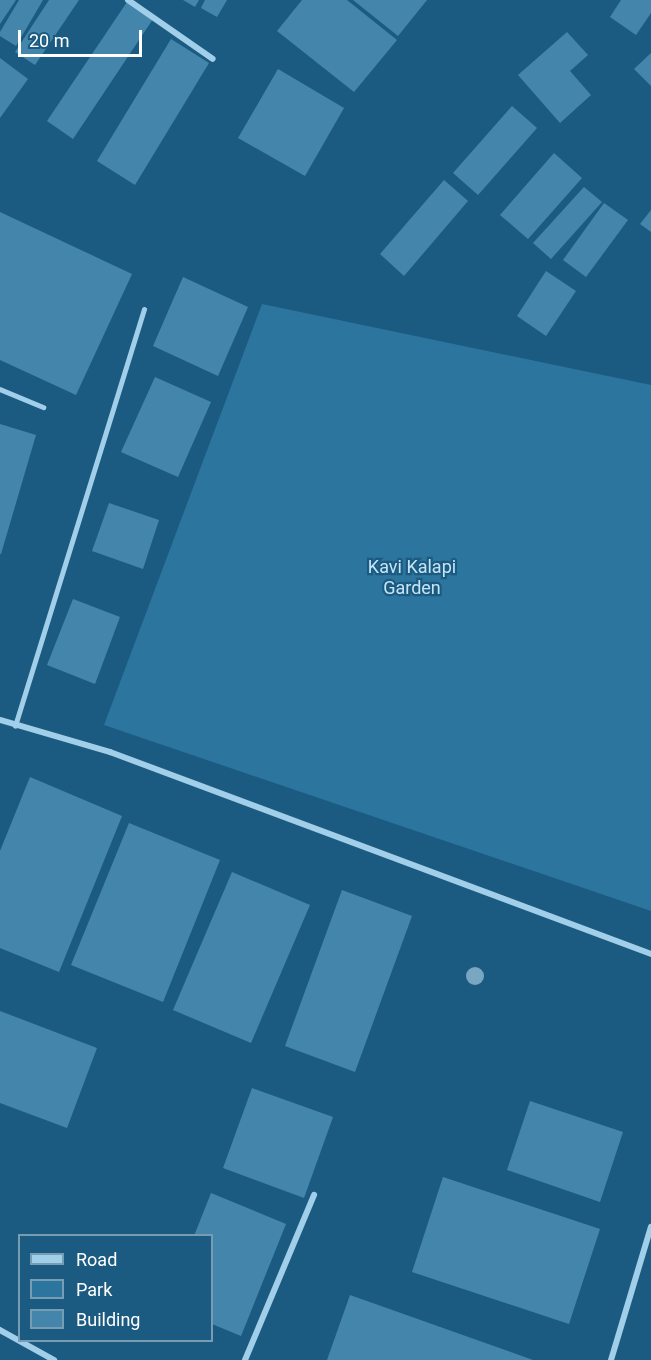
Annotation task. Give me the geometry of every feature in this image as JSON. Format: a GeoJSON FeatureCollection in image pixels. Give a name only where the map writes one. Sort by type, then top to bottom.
{"type":"FeatureCollection","features":[{"type":"Feature","properties":{"kind":"street"},"geometry":{"type":"LineString","coordinates":[[128,0],[213,59]]}},
{"type":"Feature","properties":{"kind":"street"},"geometry":{"type":"LineString","coordinates":[[0,720],[110,752],[651,954]]}},
{"type":"Feature","properties":{"kind":"street"},"geometry":{"type":"LineString","coordinates":[[245,1360],[314,1195]]}},
{"type":"Feature","properties":{"kind":"street"},"geometry":{"type":"LineString","coordinates":[[611,1360],[651,1227]]}},
{"type":"Feature","properties":{"kind":"street"},"geometry":{"type":"LineString","coordinates":[[0,1330],[18,1340]]}},
{"type":"Feature","properties":{"kind":"street"},"geometry":{"type":"LineString","coordinates":[[22,1342],[54,1360]]}},
{"type":"Feature","properties":{"kind":"lane"},"geometry":{"type":"LineString","coordinates":[[15,726],[144,310]]}},
{"type":"Feature","properties":{"kind":"lane"},"geometry":{"type":"LineString","coordinates":[[0,389],[43,407]]}},
{"type":"Feature","properties":{"kind":"green space","name":"Kavi Kalapi Garden"},"geometry":{"type":"Polygon","coordinates":[[[262,304],[651,385],[651,911],[104,725],[262,304]]]}},
{"type":"Feature","properties":{"kind":"building"},"geometry":{"type":"Polygon","coordinates":[[[0,0],[16,0],[0,24],[0,0]]]}},
{"type":"Feature","properties":{"kind":"building"},"geometry":{"type":"Polygon","coordinates":[[[19,0],[43,0],[16,46],[0,36],[0,32],[19,0]]]}},
{"type":"Feature","properties":{"kind":"building"},"geometry":{"type":"Polygon","coordinates":[[[49,0],[79,0],[35,65],[15,52],[49,0]]]}},
{"type":"Feature","properties":{"kind":"building"},"geometry":{"type":"Polygon","coordinates":[[[183,0],[199,0],[195,7],[183,0]]]}},
{"type":"Feature","properties":{"kind":"building"},"geometry":{"type":"Polygon","coordinates":[[[205,0],[227,0],[217,17],[201,8],[205,0]]]}},
{"type":"Feature","properties":{"kind":"building"},"geometry":{"type":"Polygon","coordinates":[[[302,0],[347,0],[397,40],[354,92],[277,31],[302,0]]]}},
{"type":"Feature","properties":{"kind":"building"},"geometry":{"type":"Polygon","coordinates":[[[353,0],[427,0],[398,36],[353,0]]]}},
{"type":"Feature","properties":{"kind":"building"},"geometry":{"type":"Polygon","coordinates":[[[621,0],[651,0],[651,13],[636,35],[610,17],[621,0]]]}},
{"type":"Feature","properties":{"kind":"building"},"geometry":{"type":"Polygon","coordinates":[[[127,2],[153,19],[73,139],[47,121],[127,2]]]}},
{"type":"Feature","properties":{"kind":"building"},"geometry":{"type":"Polygon","coordinates":[[[567,32],[588,55],[570,71],[591,95],[560,123],[518,75],[567,32]]]}},
{"type":"Feature","properties":{"kind":"building"},"geometry":{"type":"Polygon","coordinates":[[[171,39],[209,63],[135,185],[97,161],[171,39]]]}},
{"type":"Feature","properties":{"kind":"building"},"geometry":{"type":"Polygon","coordinates":[[[651,53],[651,86],[634,69],[651,53]]]}},
{"type":"Feature","properties":{"kind":"building"},"geometry":{"type":"Polygon","coordinates":[[[0,58],[28,79],[0,118],[0,58]]]}},
{"type":"Feature","properties":{"kind":"building"},"geometry":{"type":"Polygon","coordinates":[[[278,69],[344,108],[305,176],[238,138],[278,69]]]}},
{"type":"Feature","properties":{"kind":"building"},"geometry":{"type":"Polygon","coordinates":[[[512,106],[537,128],[478,195],[453,173],[512,106]]]}},
{"type":"Feature","properties":{"kind":"building"},"geometry":{"type":"Polygon","coordinates":[[[554,153],[582,178],[528,239],[500,215],[554,153]]]}},
{"type":"Feature","properties":{"kind":"building"},"geometry":{"type":"Polygon","coordinates":[[[444,180],[468,201],[404,276],[380,254],[444,180]]]}},
{"type":"Feature","properties":{"kind":"building"},"geometry":{"type":"Polygon","coordinates":[[[584,187],[602,202],[551,259],[533,243],[584,187]]]}},
{"type":"Feature","properties":{"kind":"building"},"geometry":{"type":"Polygon","coordinates":[[[604,203],[628,220],[586,277],[563,260],[604,203]]]}},
{"type":"Feature","properties":{"kind":"building"},"geometry":{"type":"Polygon","coordinates":[[[651,210],[651,232],[640,224],[651,210]]]}},
{"type":"Feature","properties":{"kind":"building"},"geometry":{"type":"Polygon","coordinates":[[[0,212],[132,274],[76,395],[0,360],[0,212]]]}},
{"type":"Feature","properties":{"kind":"building"},"geometry":{"type":"Polygon","coordinates":[[[546,271],[576,291],[546,336],[517,316],[546,271]]]}},
{"type":"Feature","properties":{"kind":"building"},"geometry":{"type":"Polygon","coordinates":[[[183,277],[248,307],[218,376],[153,346],[183,277]]]}},
{"type":"Feature","properties":{"kind":"building"},"geometry":{"type":"Polygon","coordinates":[[[155,377],[211,402],[178,477],[121,452],[155,377]]]}},
{"type":"Feature","properties":{"kind":"building"},"geometry":{"type":"Polygon","coordinates":[[[0,424],[36,435],[1,554],[0,554],[0,424]]]}},
{"type":"Feature","properties":{"kind":"building"},"geometry":{"type":"Polygon","coordinates":[[[109,503],[159,520],[143,569],[92,551],[109,503]]]}},
{"type":"Feature","properties":{"kind":"building"},"geometry":{"type":"Polygon","coordinates":[[[73,599],[120,617],[95,684],[47,665],[73,599]]]}},
{"type":"Feature","properties":{"kind":"building"},"geometry":{"type":"Polygon","coordinates":[[[30,777],[122,816],[59,972],[0,948],[0,851],[30,777]]]}},
{"type":"Feature","properties":{"kind":"building"},"geometry":{"type":"Polygon","coordinates":[[[129,823],[220,860],[163,1002],[71,965],[129,823]]]}},
{"type":"Feature","properties":{"kind":"building"},"geometry":{"type":"Polygon","coordinates":[[[232,872],[310,905],[251,1043],[173,1010],[232,872]]]}},
{"type":"Feature","properties":{"kind":"building"},"geometry":{"type":"Polygon","coordinates":[[[342,890],[412,916],[355,1072],[285,1046],[342,890]]]}},
{"type":"Feature","properties":{"kind":"building"},"geometry":{"type":"Polygon","coordinates":[[[0,1011],[97,1048],[67,1128],[0,1103],[0,1011]]]}},
{"type":"Feature","properties":{"kind":"building"},"geometry":{"type":"Polygon","coordinates":[[[252,1088],[333,1117],[304,1198],[223,1168],[252,1088]]]}},
{"type":"Feature","properties":{"kind":"building"},"geometry":{"type":"Polygon","coordinates":[[[530,1101],[623,1132],[600,1202],[507,1170],[530,1101]]]}},
{"type":"Feature","properties":{"kind":"building"},"geometry":{"type":"Polygon","coordinates":[[[443,1177],[600,1229],[569,1324],[412,1272],[443,1177]]]}},
{"type":"Feature","properties":{"kind":"building"},"geometry":{"type":"Polygon","coordinates":[[[211,1193],[286,1224],[241,1336],[213,1324],[213,1234],[195,1234],[211,1193]]]}},
{"type":"Feature","properties":{"kind":"building"},"geometry":{"type":"Polygon","coordinates":[[[350,1295],[533,1360],[327,1360],[350,1295]]]}}]}
